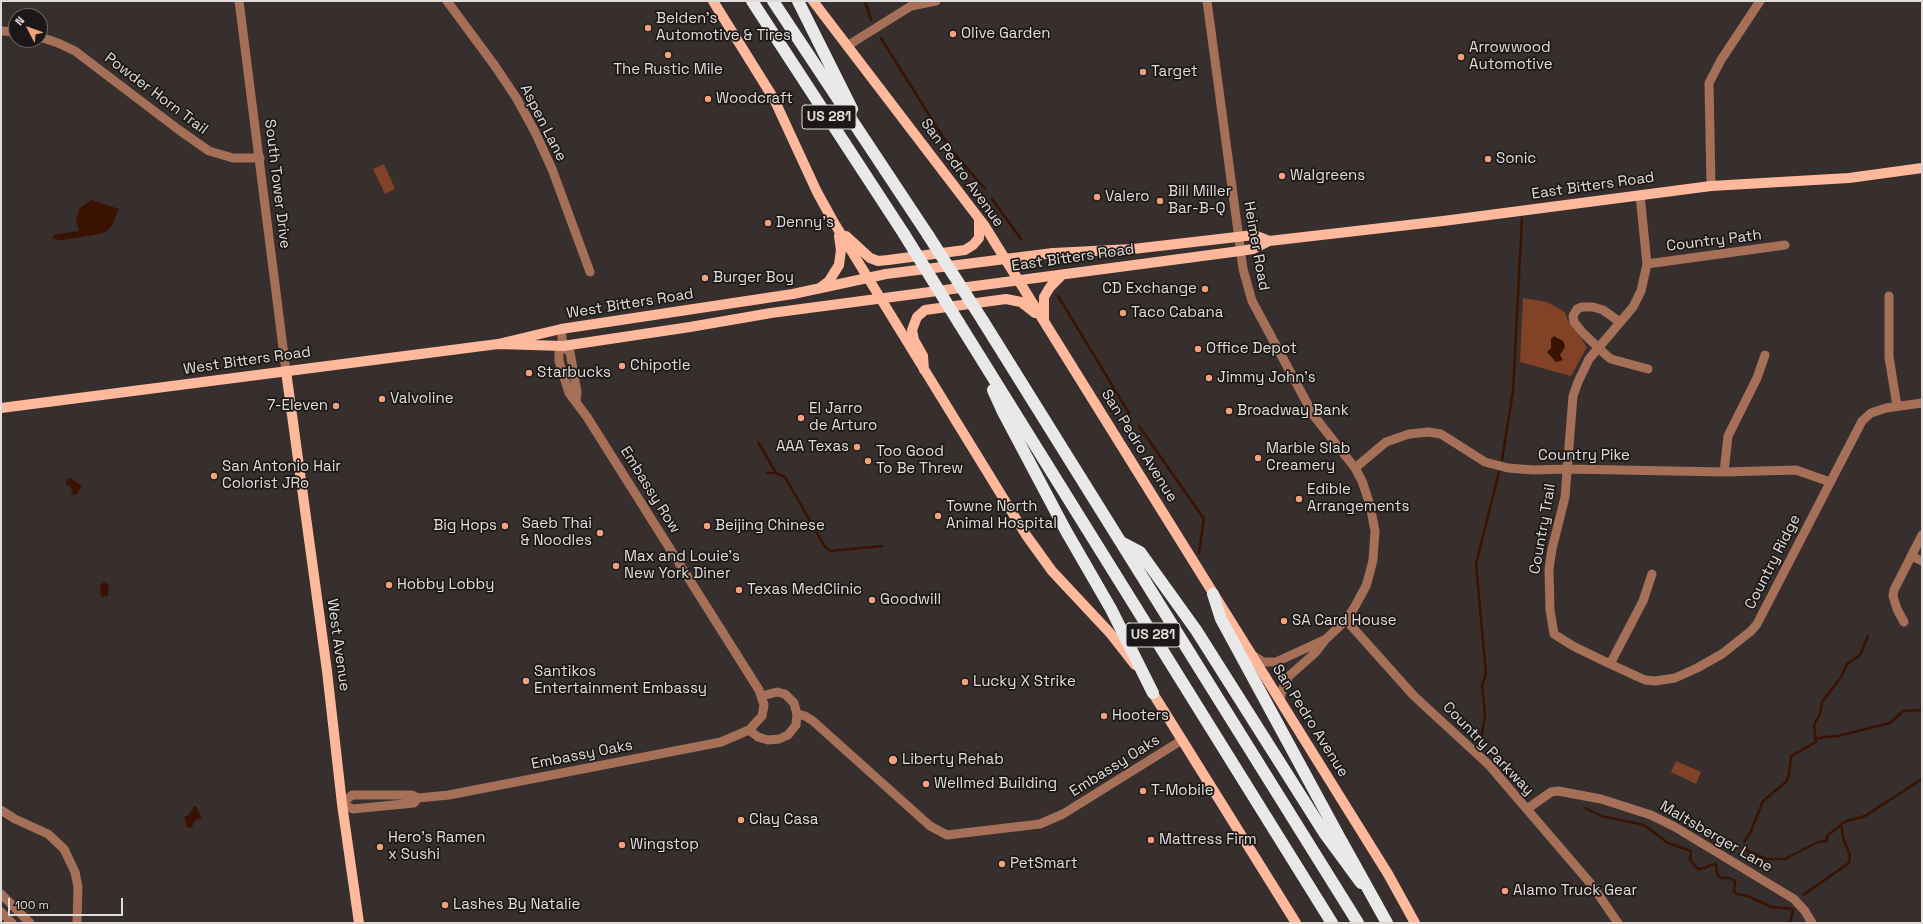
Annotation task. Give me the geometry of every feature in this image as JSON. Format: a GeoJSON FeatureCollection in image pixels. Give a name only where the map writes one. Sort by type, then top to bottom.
{"type":"FeatureCollection","features":[{"type":"Feature","properties":{"kind":"highway","name":"US 281"},"geometry":{"type":"LineString","coordinates":[[752,1],[904,234],[1332,923]]}},
{"type":"Feature","properties":{"kind":"highway","name":"US 281"},"geometry":{"type":"LineString","coordinates":[[773,1],[928,235],[983,321],[1358,923]]}},
{"type":"Feature","properties":{"kind":"highway"},"geometry":{"type":"LineString","coordinates":[[798,1],[840,83],[864,138]]}},
{"type":"Feature","properties":{"kind":"highway"},"geometry":{"type":"LineString","coordinates":[[974,347],[1003,412],[1074,546],[1111,609],[1153,693]]}},
{"type":"Feature","properties":{"kind":"highway"},"geometry":{"type":"LineString","coordinates":[[1120,541],[1140,552],[1196,630],[1325,834],[1388,923]]}},
{"type":"Feature","properties":{"kind":"highway"},"geometry":{"type":"LineString","coordinates":[[1213,594],[1221,619],[1342,842],[1388,923]]}},
{"type":"Feature","properties":{"kind":"main road"},"geometry":{"type":"LineString","coordinates":[[713,1],[774,99],[832,221],[1035,548],[1062,582],[1119,644],[1153,693],[1296,923]]}},
{"type":"Feature","properties":{"kind":"main road","name":"San Pedro Avenue"},"geometry":{"type":"LineString","coordinates":[[813,1],[979,218],[1388,874],[1415,923]]}},
{"type":"Feature","properties":{"kind":"main road","name":"East Bitters Road"},"geometry":{"type":"LineString","coordinates":[[880,299],[1240,251],[1252,249],[1269,241],[1443,221],[1711,186],[1848,178],[1922,168]]}},
{"type":"Feature","properties":{"kind":"main road"},"geometry":{"type":"LineString","coordinates":[[832,221],[868,257],[883,261],[965,250],[973,246],[979,238],[979,218]]}},
{"type":"Feature","properties":{"kind":"main road"},"geometry":{"type":"LineString","coordinates":[[815,290],[829,281],[840,262],[840,242],[832,221]]}},
{"type":"Feature","properties":{"kind":"main road","name":"East Bitters Road"},"geometry":{"type":"LineString","coordinates":[[1005,259],[1053,253],[1133,249],[1254,235],[1269,241]]}},
{"type":"Feature","properties":{"kind":"main road","name":"West Bitters Road"},"geometry":{"type":"LineString","coordinates":[[1,408],[498,344],[561,329],[815,290],[886,274],[1005,259]]}},
{"type":"Feature","properties":{"kind":"main road"},"geometry":{"type":"LineString","coordinates":[[1044,322],[1044,296],[1050,286],[1061,276]]}},
{"type":"Feature","properties":{"kind":"main road","name":"West Bitters Road"},"geometry":{"type":"LineString","coordinates":[[498,344],[563,346],[690,328],[771,313],[880,299]]}},
{"type":"Feature","properties":{"kind":"main road"},"geometry":{"type":"LineString","coordinates":[[924,370],[923,356],[913,338],[912,330],[917,316],[925,310],[1008,299],[1023,304],[1044,322]]}},
{"type":"Feature","properties":{"kind":"main road","name":"West Avenue"},"geometry":{"type":"LineString","coordinates":[[286,371],[327,671],[342,804],[359,923]]}},
{"type":"Feature","properties":{"kind":"street","name":"South Tower Drive"},"geometry":{"type":"LineString","coordinates":[[240,1],[286,371]]}},
{"type":"Feature","properties":{"kind":"street","name":"Aspen Lane"},"geometry":{"type":"LineString","coordinates":[[447,1],[500,73],[517,99],[535,132],[552,169],[590,272]]}},
{"type":"Feature","properties":{"kind":"street"},"geometry":{"type":"LineString","coordinates":[[847,46],[910,6],[936,1]]}},
{"type":"Feature","properties":{"kind":"street","name":"Heimer Road"},"geometry":{"type":"LineString","coordinates":[[1207,1],[1240,251],[1243,269],[1252,301],[1314,416],[1355,468],[1362,481],[1370,505],[1375,544],[1373,560],[1366,586],[1346,620],[1325,640],[1315,653],[1289,676],[1282,690],[1280,701]]}},
{"type":"Feature","properties":{"kind":"street"},"geometry":{"type":"LineString","coordinates":[[1711,186],[1709,83],[1721,60],[1760,1]]}},
{"type":"Feature","properties":{"kind":"street","name":"Powder Horn Trail"},"geometry":{"type":"LineString","coordinates":[[48,40],[75,51],[209,151],[233,158],[260,158]]}},
{"type":"Feature","properties":{"kind":"street","name":"Country Trail"},"geometry":{"type":"LineString","coordinates":[[1610,664],[1573,646],[1554,634],[1550,610],[1549,569],[1552,549],[1565,497],[1573,396],[1583,370],[1598,348],[1633,307],[1641,291],[1647,264],[1640,195]]}},
{"type":"Feature","properties":{"kind":"street","name":"Country Path"},"geometry":{"type":"LineString","coordinates":[[1647,264],[1785,245]]}},
{"type":"Feature","properties":{"kind":"street"},"geometry":{"type":"LineString","coordinates":[[1889,296],[1889,357],[1897,406]]}},
{"type":"Feature","properties":{"kind":"street"},"geometry":{"type":"LineString","coordinates":[[1620,322],[1603,310],[1582,306],[1576,309],[1573,316],[1574,322],[1598,348],[1612,359],[1648,369]]}},
{"type":"Feature","properties":{"kind":"street","name":"Embassy Row"},"geometry":{"type":"LineString","coordinates":[[561,329],[563,346],[559,355],[562,375],[569,393],[576,401],[762,696]]}},
{"type":"Feature","properties":{"kind":"street"},"geometry":{"type":"LineString","coordinates":[[1724,472],[1728,436],[1757,378],[1765,355]]}},
{"type":"Feature","properties":{"kind":"street","name":"Country Ridge"},"geometry":{"type":"LineString","coordinates":[[1610,664],[1646,680],[1655,681],[1675,678],[1722,654],[1751,631],[1758,624],[1862,421],[1871,412],[1897,406],[1922,403]]}},
{"type":"Feature","properties":{"kind":"street","name":"Country Pike"},"geometry":{"type":"LineString","coordinates":[[1355,468],[1386,442],[1409,434],[1428,432],[1446,436],[1485,462],[1508,468],[1532,470],[1567,469],[1724,472],[1796,470],[1830,482]]}},
{"type":"Feature","properties":{"kind":"street"},"geometry":{"type":"LineString","coordinates":[[1904,622],[1897,609],[1893,596],[1894,590],[1922,535]]}},
{"type":"Feature","properties":{"kind":"street"},"geometry":{"type":"LineString","coordinates":[[1911,556],[1922,560]]}},
{"type":"Feature","properties":{"kind":"street"},"geometry":{"type":"LineString","coordinates":[[1610,664],[1643,601],[1652,574]]}},
{"type":"Feature","properties":{"kind":"street","name":"Country Parkway"},"geometry":{"type":"LineString","coordinates":[[1346,620],[1414,696],[1489,765],[1591,884],[1618,923]]}},
{"type":"Feature","properties":{"kind":"street","name":"Heimer Road"},"geometry":{"type":"LineString","coordinates":[[1250,652],[1262,661],[1273,662],[1284,659],[1325,640]]}},
{"type":"Feature","properties":{"kind":"street"},"geometry":{"type":"LineString","coordinates":[[749,730],[758,737],[768,740],[779,739],[788,735],[796,725],[797,714],[794,703],[785,694],[777,692],[762,696]]}},
{"type":"Feature","properties":{"kind":"street","name":"Embassy Oaks"},"geometry":{"type":"LineString","coordinates":[[418,798],[414,803],[353,808],[342,804],[352,795],[412,795],[418,798],[449,795],[721,742],[749,730],[762,716],[764,705],[762,696]]}},
{"type":"Feature","properties":{"kind":"street","name":"Embassy Oaks"},"geometry":{"type":"LineString","coordinates":[[797,714],[805,716],[813,721],[930,826],[947,835],[1040,824],[1063,814],[1182,740]]}},
{"type":"Feature","properties":{"kind":"street","name":"Maltsberger Lane"},"geometry":{"type":"LineString","coordinates":[[1527,809],[1551,792],[1558,791],[1601,799],[1651,814],[1794,899],[1812,923]]}},
{"type":"Feature","properties":{"kind":"street"},"geometry":{"type":"LineString","coordinates":[[1,810],[15,819],[48,834],[64,850],[70,859],[76,880],[77,923]]}},
{"type":"Feature","properties":{"kind":"street"},"geometry":{"type":"LineString","coordinates":[[1,894],[30,923]]}},
{"type":"Feature","properties":{"kind":"street"},"geometry":{"type":"LineString","coordinates":[[8,902],[1,910],[12,923]]}},
{"type":"Feature","properties":{"kind":"shaded area"},"geometry":{"type":"Polygon","coordinates":[[[384,164],[395,189],[385,194],[373,169],[384,164]]]}},
{"type":"Feature","properties":{"kind":"shaded area"},"geometry":{"type":"Polygon","coordinates":[[[91,200],[119,209],[111,227],[107,231],[100,234],[61,240],[52,239],[54,235],[78,231],[79,229],[76,222],[79,209],[91,200]]]}},
{"type":"Feature","properties":{"kind":"shaded area"},"geometry":{"type":"Polygon","coordinates":[[[1523,298],[1547,302],[1565,312],[1567,319],[1587,347],[1571,376],[1520,362],[1523,298]]]}},
{"type":"Feature","properties":{"kind":"shaded area"},"geometry":{"type":"Polygon","coordinates":[[[1554,336],[1563,341],[1565,347],[1560,355],[1563,360],[1556,362],[1547,352],[1551,348],[1551,339],[1554,336]]]}},
{"type":"Feature","properties":{"kind":"shaded area"},"geometry":{"type":"Polygon","coordinates":[[[70,478],[82,486],[77,494],[74,495],[71,492],[72,488],[66,484],[66,480],[70,478]]]}},
{"type":"Feature","properties":{"kind":"shaded area"},"geometry":{"type":"Polygon","coordinates":[[[104,582],[109,585],[108,596],[101,597],[100,585],[104,582]]]}},
{"type":"Feature","properties":{"kind":"shaded area"},"geometry":{"type":"Polygon","coordinates":[[[1676,761],[1701,772],[1696,784],[1671,772],[1676,761]]]}},
{"type":"Feature","properties":{"kind":"shaded area"},"geometry":{"type":"Polygon","coordinates":[[[194,806],[196,806],[202,818],[195,820],[192,827],[187,828],[184,817],[189,815],[194,806]]]}},
{"type":"Feature","properties":{"kind":"waterway"},"geometry":{"type":"LineString","coordinates":[[865,1],[871,20]]}},
{"type":"Feature","properties":{"kind":"waterway"},"geometry":{"type":"LineString","coordinates":[[881,38],[946,142]]}},
{"type":"Feature","properties":{"kind":"waterway"},"geometry":{"type":"LineString","coordinates":[[953,152],[985,189]]}},
{"type":"Feature","properties":{"kind":"waterway"},"geometry":{"type":"LineString","coordinates":[[992,199],[1021,239]]}},
{"type":"Feature","properties":{"kind":"waterway"},"geometry":{"type":"LineString","coordinates":[[1502,460],[1513,391],[1522,218]]}},
{"type":"Feature","properties":{"kind":"waterway"},"geometry":{"type":"LineString","coordinates":[[1058,296],[1129,413]]}},
{"type":"Feature","properties":{"kind":"waterway"},"geometry":{"type":"LineString","coordinates":[[1139,426],[1204,519],[1199,553]]}},
{"type":"Feature","properties":{"kind":"waterway"},"geometry":{"type":"LineString","coordinates":[[758,442],[776,473],[785,477],[825,547],[831,551],[882,546]]}},
{"type":"Feature","properties":{"kind":"waterway"},"geometry":{"type":"LineString","coordinates":[[1481,741],[1485,715],[1482,685],[1486,674],[1476,564],[1499,472]]}},
{"type":"Feature","properties":{"kind":"waterway"},"geometry":{"type":"LineString","coordinates":[[767,473],[776,473]]}},
{"type":"Feature","properties":{"kind":"waterway"},"geometry":{"type":"LineString","coordinates":[[1744,842],[1751,831],[1763,801],[1786,782],[1789,775],[1791,756],[1816,742],[1814,725],[1820,714],[1822,702],[1841,677],[1847,664],[1860,655],[1868,636]]}},
{"type":"Feature","properties":{"kind":"waterway"},"geometry":{"type":"LineString","coordinates":[[1815,739],[1838,736],[1890,723],[1903,711],[1922,710]]}},
{"type":"Feature","properties":{"kind":"waterway"},"geometry":{"type":"LineString","coordinates":[[1803,895],[1849,863],[1850,855],[1843,838],[1841,824],[1865,816],[1922,779]]}},
{"type":"Feature","properties":{"kind":"waterway"},"geometry":{"type":"LineString","coordinates":[[1585,808],[1601,816],[1640,824],[1647,827],[1668,843],[1691,851],[1690,860],[1698,869],[1716,864],[1717,874],[1721,878],[1729,878],[1735,881],[1734,891],[1736,894],[1748,896],[1771,907],[1793,909],[1790,923]]}},
{"type":"Feature","properties":{"kind":"waterway"},"geometry":{"type":"LineString","coordinates":[[1746,850],[1766,859],[1785,859],[1818,842],[1826,841],[1828,835],[1841,825]]}},
{"type":"Feature","properties":{"kind":"place","name":"Belden's Automotive & Tires"},"geometry":{"type":"Point","coordinates":[648,28]}},
{"type":"Feature","properties":{"kind":"place","name":"Olive Garden"},"geometry":{"type":"Point","coordinates":[953,34]}},
{"type":"Feature","properties":{"kind":"place","name":"The Rustic Mile"},"geometry":{"type":"Point","coordinates":[668,55]}},
{"type":"Feature","properties":{"kind":"place","name":"Arrowwood Automotive"},"geometry":{"type":"Point","coordinates":[1461,57]}},
{"type":"Feature","properties":{"kind":"place","name":"Target"},"geometry":{"type":"Point","coordinates":[1143,72]}},
{"type":"Feature","properties":{"kind":"place","name":"Woodcraft"},"geometry":{"type":"Point","coordinates":[708,99]}},
{"type":"Feature","properties":{"kind":"place","name":"Sonic"},"geometry":{"type":"Point","coordinates":[1488,159]}},
{"type":"Feature","properties":{"kind":"place","name":"Walgreens"},"geometry":{"type":"Point","coordinates":[1282,176]}},
{"type":"Feature","properties":{"kind":"place","name":"Valero"},"geometry":{"type":"Point","coordinates":[1097,197]}},
{"type":"Feature","properties":{"kind":"place","name":"Bill Miller Bar-B-Q"},"geometry":{"type":"Point","coordinates":[1160,201]}},
{"type":"Feature","properties":{"kind":"place","name":"Denny's"},"geometry":{"type":"Point","coordinates":[768,223]}},
{"type":"Feature","properties":{"kind":"place","name":"Burger Boy"},"geometry":{"type":"Point","coordinates":[705,278]}},
{"type":"Feature","properties":{"kind":"place","name":"CD Exchange"},"geometry":{"type":"Point","coordinates":[1205,289]}},
{"type":"Feature","properties":{"kind":"place","name":"Taco Cabana"},"geometry":{"type":"Point","coordinates":[1123,313]}},
{"type":"Feature","properties":{"kind":"place","name":"Office Depot"},"geometry":{"type":"Point","coordinates":[1198,349]}},
{"type":"Feature","properties":{"kind":"place","name":"Chipotle"},"geometry":{"type":"Point","coordinates":[622,366]}},
{"type":"Feature","properties":{"kind":"place","name":"Starbucks"},"geometry":{"type":"Point","coordinates":[529,373]}},
{"type":"Feature","properties":{"kind":"place","name":"Jimmy John's"},"geometry":{"type":"Point","coordinates":[1209,378]}},
{"type":"Feature","properties":{"kind":"place","name":"Valvoline"},"geometry":{"type":"Point","coordinates":[382,399]}},
{"type":"Feature","properties":{"kind":"place","name":"7-Eleven"},"geometry":{"type":"Point","coordinates":[336,406]}},
{"type":"Feature","properties":{"kind":"place","name":"Broadway Bank"},"geometry":{"type":"Point","coordinates":[1229,411]}},
{"type":"Feature","properties":{"kind":"place","name":"El Jarro de Arturo"},"geometry":{"type":"Point","coordinates":[801,418]}},
{"type":"Feature","properties":{"kind":"place","name":"AAA Texas"},"geometry":{"type":"Point","coordinates":[857,447]}},
{"type":"Feature","properties":{"kind":"place","name":"Marble Slab Creamery"},"geometry":{"type":"Point","coordinates":[1258,458]}},
{"type":"Feature","properties":{"kind":"place","name":"Too Good To Be Threw"},"geometry":{"type":"Point","coordinates":[868,461]}},
{"type":"Feature","properties":{"kind":"place","name":"San Antonio Hair Colorist JRo"},"geometry":{"type":"Point","coordinates":[214,476]}},
{"type":"Feature","properties":{"kind":"place","name":"Edible Arrangements"},"geometry":{"type":"Point","coordinates":[1299,499]}},
{"type":"Feature","properties":{"kind":"place","name":"Towne North Animal Hospital"},"geometry":{"type":"Point","coordinates":[938,516]}},
{"type":"Feature","properties":{"kind":"place","name":"Big Hops"},"geometry":{"type":"Point","coordinates":[505,526]}},
{"type":"Feature","properties":{"kind":"place","name":"Beijing Chinese"},"geometry":{"type":"Point","coordinates":[707,526]}},
{"type":"Feature","properties":{"kind":"place","name":"Saeb Thai & Noodles"},"geometry":{"type":"Point","coordinates":[600,533]}},
{"type":"Feature","properties":{"kind":"place","name":"Max and Louie's New York Diner"},"geometry":{"type":"Point","coordinates":[616,566]}},
{"type":"Feature","properties":{"kind":"place","name":"Hobby Lobby"},"geometry":{"type":"Point","coordinates":[389,585]}},
{"type":"Feature","properties":{"kind":"place","name":"Texas MedClinic"},"geometry":{"type":"Point","coordinates":[739,590]}},
{"type":"Feature","properties":{"kind":"place","name":"Goodwill"},"geometry":{"type":"Point","coordinates":[872,600]}},
{"type":"Feature","properties":{"kind":"place","name":"SA Card House"},"geometry":{"type":"Point","coordinates":[1284,621]}},
{"type":"Feature","properties":{"kind":"place","name":"Santikos Entertainment Embassy"},"geometry":{"type":"Point","coordinates":[526,681]}},
{"type":"Feature","properties":{"kind":"place","name":"Lucky X Strike"},"geometry":{"type":"Point","coordinates":[965,682]}},
{"type":"Feature","properties":{"kind":"place","name":"Hooters"},"geometry":{"type":"Point","coordinates":[1104,716]}},
{"type":"Feature","properties":{"kind":"place","name":"Liberty Rehab"},"geometry":{"type":"Point","coordinates":[893,760]}},
{"type":"Feature","properties":{"kind":"place","name":"Wellmed Building"},"geometry":{"type":"Point","coordinates":[926,784]}},
{"type":"Feature","properties":{"kind":"place","name":"T-Mobile"},"geometry":{"type":"Point","coordinates":[1143,791]}},
{"type":"Feature","properties":{"kind":"place","name":"Clay Casa"},"geometry":{"type":"Point","coordinates":[741,820]}},
{"type":"Feature","properties":{"kind":"place","name":"Mattress Firm"},"geometry":{"type":"Point","coordinates":[1151,840]}},
{"type":"Feature","properties":{"kind":"place","name":"Wingstop"},"geometry":{"type":"Point","coordinates":[622,845]}},
{"type":"Feature","properties":{"kind":"place","name":"Hero's Ramen x Sushi"},"geometry":{"type":"Point","coordinates":[380,847]}},
{"type":"Feature","properties":{"kind":"place","name":"PetSmart"},"geometry":{"type":"Point","coordinates":[1002,864]}},
{"type":"Feature","properties":{"kind":"place","name":"Alamo Truck Gear"},"geometry":{"type":"Point","coordinates":[1505,891]}},
{"type":"Feature","properties":{"kind":"place","name":"Lashes By Natalie"},"geometry":{"type":"Point","coordinates":[445,905]}}]}
